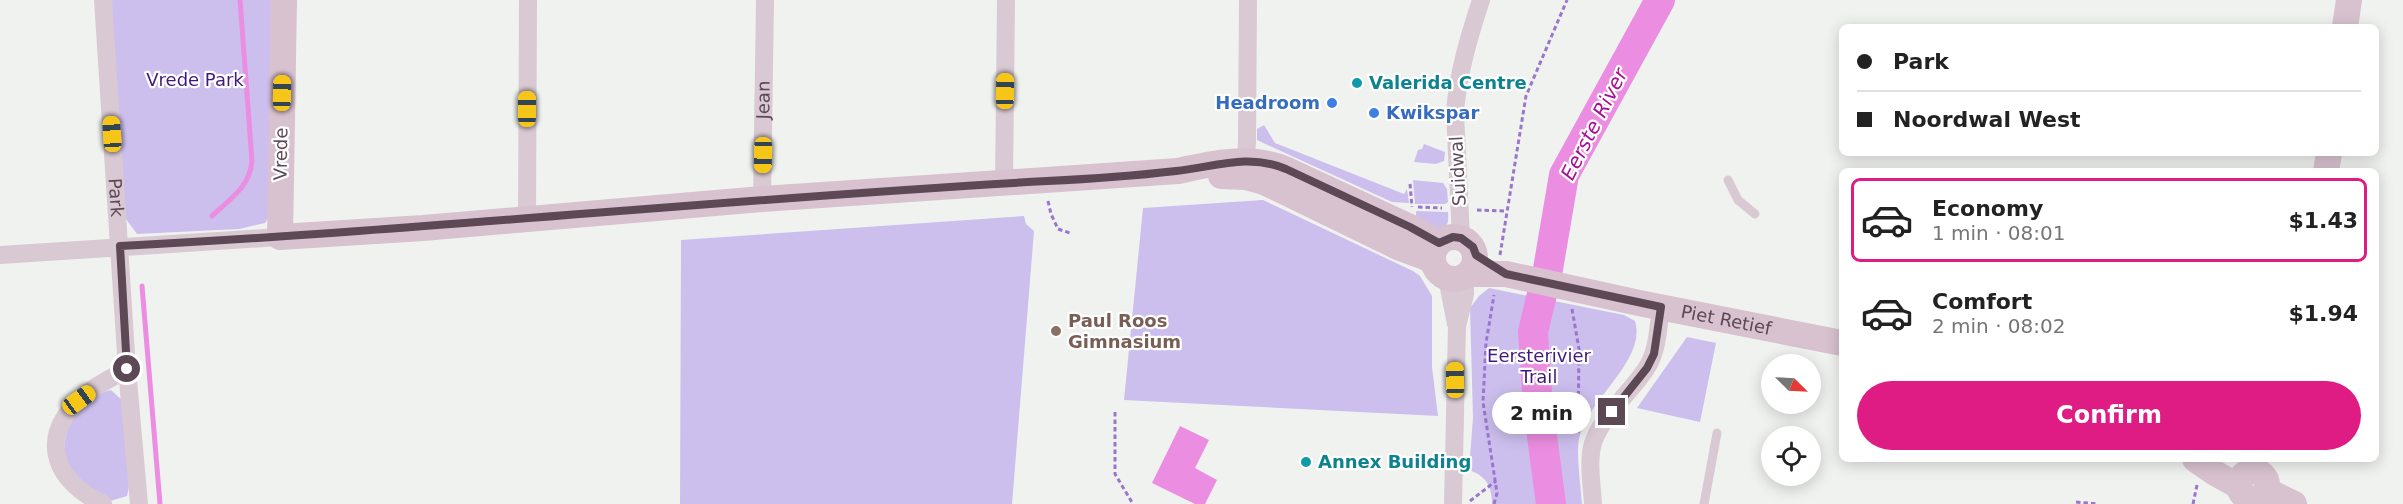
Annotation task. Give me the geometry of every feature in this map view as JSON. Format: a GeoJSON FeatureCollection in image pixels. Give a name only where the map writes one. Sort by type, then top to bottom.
{"type":"FeatureCollection","features":[{"type":"Feature","properties":{"kind":"street","name":"Park"},"geometry":{"type":"LineString","coordinates":[[103,0],[127,369],[139,504]]}},
{"type":"Feature","properties":{"kind":"street","name":"Vrede"},"geometry":{"type":"LineString","coordinates":[[280,237],[284,0]]}},
{"type":"Feature","properties":{"kind":"street"},"geometry":{"type":"LineString","coordinates":[[527,219],[528,0]]}},
{"type":"Feature","properties":{"kind":"street","name":"Jean"},"geometry":{"type":"LineString","coordinates":[[762,199],[765,0]]}},
{"type":"Feature","properties":{"kind":"street"},"geometry":{"type":"LineString","coordinates":[[1004,183],[1006,0]]}},
{"type":"Feature","properties":{"kind":"street"},"geometry":{"type":"LineString","coordinates":[[1246,169],[1248,0]]}},
{"type":"Feature","properties":{"kind":"street","name":"Suidwal"},"geometry":{"type":"LineString","coordinates":[[1454,504],[1457,326],[1469,265],[1456,122],[1457,94],[1464,55],[1481,0]]}},
{"type":"Feature","properties":{"kind":"street"},"geometry":{"type":"LineString","coordinates":[[2345,24],[2349,0]]}},
{"type":"Feature","properties":{"kind":"street","name":"Piet Retief"},"geometry":{"type":"LineString","coordinates":[[0,255],[527,219],[762,199],[1178,171],[1200,175],[1246,169],[1264,182],[1400,248],[1469,265],[1569,297],[1661,307],[1839,342]]}},
{"type":"Feature","properties":{"kind":"street"},"geometry":{"type":"LineString","coordinates":[[1593,504],[1591,453],[1593,441],[1612,412],[1647,368],[1654,354],[1661,307]]}},
{"type":"Feature","properties":{"kind":"street"},"geometry":{"type":"LineString","coordinates":[[103,504],[79,491],[69,482],[61,470],[57,441],[68,412],[79,400],[127,369]]}},
{"type":"Feature","properties":{"kind":"street"},"geometry":{"type":"LineString","coordinates":[[2203,465],[2215,474],[2253,483],[2294,504]]}},
{"type":"Feature","properties":{"kind":"lane"},"geometry":{"type":"LineString","coordinates":[[1728,180],[1738,200],[1755,214]]}},
{"type":"Feature","properties":{"kind":"lane"},"geometry":{"type":"LineString","coordinates":[[1704,504],[1718,433]]}},
{"type":"Feature","properties":{"kind":"path"},"geometry":{"type":"LineString","coordinates":[[1494,504],[1497,494],[1496,482],[1483,402],[1486,343],[1469,265],[1507,211],[1526,96],[1567,0]]}},
{"type":"Feature","properties":{"kind":"path"},"geometry":{"type":"LineString","coordinates":[[1047,181],[1051,214],[1058,229],[1071,233]]}},
{"type":"Feature","properties":{"kind":"path"},"geometry":{"type":"LineString","coordinates":[[1410,184],[1413,214]]}},
{"type":"Feature","properties":{"kind":"path"},"geometry":{"type":"LineString","coordinates":[[1469,210],[1507,211]]}},
{"type":"Feature","properties":{"kind":"path"},"geometry":{"type":"LineString","coordinates":[[1569,297],[1579,349],[1578,435]]}},
{"type":"Feature","properties":{"kind":"path"},"geometry":{"type":"LineString","coordinates":[[1116,412],[1115,474],[1133,504]]}},
{"type":"Feature","properties":{"kind":"path"},"geometry":{"type":"LineString","coordinates":[[2193,504],[2203,465]]}},
{"type":"Feature","properties":{"kind":"path"},"geometry":{"type":"LineString","coordinates":[[1467,504],[1496,482]]}},
{"type":"Feature","properties":{"kind":"path"},"geometry":{"type":"LineString","coordinates":[[2076,502],[2098,504]]}},
{"type":"Feature","properties":{"kind":"green space","name":"Vrede Park"},"geometry":{"type":"Polygon","coordinates":[[[109,0],[276,0],[269,217],[265,223],[239,229],[137,234],[126,219],[109,0]]]}},
{"type":"Feature","properties":{"kind":"green space"},"geometry":{"type":"Polygon","coordinates":[[[1264,125],[1275,143],[1404,194],[1407,189],[1409,203],[1392,202],[1257,140],[1257,129],[1264,125]]]}},
{"type":"Feature","properties":{"kind":"green space"},"geometry":{"type":"Polygon","coordinates":[[[1424,144],[1445,152],[1444,161],[1436,164],[1414,162],[1418,150],[1422,149],[1424,144]]]}},
{"type":"Feature","properties":{"kind":"green space"},"geometry":{"type":"Polygon","coordinates":[[[1413,180],[1443,183],[1447,189],[1448,202],[1445,204],[1415,204],[1413,180]]]}},
{"type":"Feature","properties":{"kind":"green space"},"geometry":{"type":"Polygon","coordinates":[[[1263,200],[1420,276],[1432,296],[1432,367],[1438,416],[1124,400],[1143,208],[1263,200]]]}},
{"type":"Feature","properties":{"kind":"green space"},"geometry":{"type":"Polygon","coordinates":[[[1416,211],[1448,212],[1447,224],[1438,231],[1416,222],[1416,211]]]}},
{"type":"Feature","properties":{"kind":"green space"},"geometry":{"type":"Polygon","coordinates":[[[1024,216],[1026,224],[1034,231],[1012,504],[680,504],[681,240],[1024,216]]]}},
{"type":"Feature","properties":{"kind":"green space","name":"Eersterivier Trail"},"geometry":{"type":"Polygon","coordinates":[[[1489,288],[1624,315],[1635,321],[1636,336],[1632,351],[1625,365],[1593,409],[1584,424],[1579,439],[1578,461],[1582,504],[1492,504],[1487,482],[1480,475],[1469,470],[1473,418],[1470,308],[1489,288]]]}},
{"type":"Feature","properties":{"kind":"green space"},"geometry":{"type":"Polygon","coordinates":[[[1687,337],[1716,343],[1700,422],[1637,408],[1687,337]]]}},
{"type":"Feature","properties":{"kind":"green space"},"geometry":{"type":"Polygon","coordinates":[[[111,390],[123,401],[129,486],[127,496],[110,501],[91,492],[64,460],[64,447],[69,424],[79,406],[98,394],[111,390]]]}},
{"type":"Feature","properties":{"kind":"shaded area"},"geometry":{"type":"Polygon","coordinates":[[[1180,426],[1209,440],[1195,468],[1217,480],[1205,504],[1195,504],[1152,483],[1180,426]]]}},
{"type":"Feature","properties":{"kind":"waterway"},"geometry":{"type":"LineString","coordinates":[[212,216],[243,185],[252,161],[240,0]]}},
{"type":"Feature","properties":{"kind":"waterway","name":"Eerste River"},"geometry":{"type":"LineString","coordinates":[[1551,504],[1538,406],[1533,332],[1548,269],[1564,175],[1660,0]]}},
{"type":"Feature","properties":{"kind":"waterway"},"geometry":{"type":"LineString","coordinates":[[142,286],[160,504]]}},
{"type":"Feature","properties":{"kind":"place","name":"Valerida Centre"},"geometry":{"type":"Point","coordinates":[1357,83]}},
{"type":"Feature","properties":{"kind":"place","name":"Headroom"},"geometry":{"type":"Point","coordinates":[1332,103]}},
{"type":"Feature","properties":{"kind":"place","name":"Kwikspar"},"geometry":{"type":"Point","coordinates":[1374,113]}},
{"type":"Feature","properties":{"kind":"place","name":"Paul Roos Gimnasium"},"geometry":{"type":"Point","coordinates":[1056,331]}},
{"type":"Feature","properties":{"kind":"place","name":"Annex Building"},"geometry":{"type":"Point","coordinates":[1306,462]}},
{"type":"Feature","properties":{"kind":"route"},"geometry":{"type":"LineString","coordinates":[[127,369],[120,246],[423,228],[762,199],[1047,181],[1178,171],[1209,164],[1247,161],[1274,164],[1286,169],[1439,243],[1453,237],[1468,241],[1476,255],[1506,274],[1661,307],[1654,354],[1647,368],[1612,412]]}}]}
